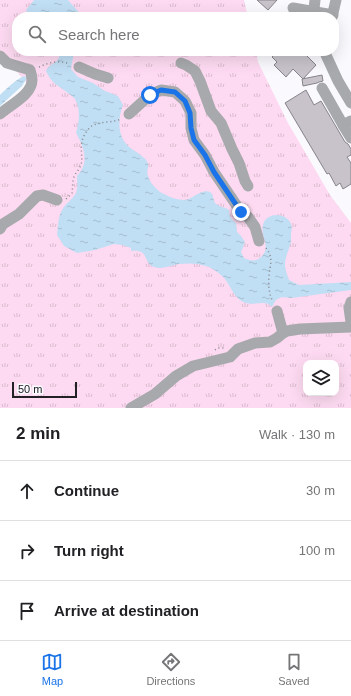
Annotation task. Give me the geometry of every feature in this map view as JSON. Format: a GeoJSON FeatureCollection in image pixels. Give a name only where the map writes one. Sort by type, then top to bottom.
{"type":"FeatureCollection","features":[{"type":"Feature","properties":{"kind":"street"},"geometry":{"type":"LineString","coordinates":[[313,12],[315,0]]}},
{"type":"Feature","properties":{"kind":"street"},"geometry":{"type":"LineString","coordinates":[[334,12],[336,0]]}},
{"type":"Feature","properties":{"kind":"street"},"geometry":{"type":"LineString","coordinates":[[293,8],[306,12]]}},
{"type":"Feature","properties":{"kind":"street"},"geometry":{"type":"LineString","coordinates":[[0,56],[7,63],[30,70],[32,78],[32,85],[21,99],[6,108],[0,114]]}},
{"type":"Feature","properties":{"kind":"street"},"geometry":{"type":"LineString","coordinates":[[326,56],[338,81],[351,103]]}},
{"type":"Feature","properties":{"kind":"street"},"geometry":{"type":"LineString","coordinates":[[182,63],[195,71],[211,112],[221,123],[232,149],[240,163],[248,186]]}},
{"type":"Feature","properties":{"kind":"street"},"geometry":{"type":"LineString","coordinates":[[79,67],[108,78]]}},
{"type":"Feature","properties":{"kind":"street"},"geometry":{"type":"LineString","coordinates":[[322,88],[347,123],[351,138]]}},
{"type":"Feature","properties":{"kind":"street"},"geometry":{"type":"LineString","coordinates":[[129,114],[150,95],[161,90],[175,92],[185,101],[190,113],[191,128],[194,140],[241,212],[248,217],[255,227],[259,241]]}},
{"type":"Feature","properties":{"kind":"street"},"geometry":{"type":"LineString","coordinates":[[0,229],[3,224],[19,214],[37,196],[43,195],[57,200]]}},
{"type":"Feature","properties":{"kind":"street"},"geometry":{"type":"LineString","coordinates":[[131,408],[155,394],[176,376],[193,366],[230,357],[238,349],[255,343],[270,342],[287,331],[350,322],[349,308],[351,302]]}},
{"type":"Feature","properties":{"kind":"street"},"geometry":{"type":"LineString","coordinates":[[276,311],[283,333]]}},
{"type":"Feature","properties":{"kind":"path"},"geometry":{"type":"LineString","coordinates":[[37,68],[48,63],[57,62],[66,62],[79,67]]}},
{"type":"Feature","properties":{"kind":"path"},"geometry":{"type":"LineString","coordinates":[[57,200],[61,201],[67,199],[72,193],[73,179],[75,173],[80,167],[80,147],[86,131],[93,125],[105,122],[114,122],[129,114]]}},
{"type":"Feature","properties":{"kind":"path"},"geometry":{"type":"LineString","coordinates":[[259,241],[260,244],[267,249],[271,256],[269,288],[276,311]]}},
{"type":"Feature","properties":{"kind":"green space"},"geometry":{"type":"Polygon","coordinates":[[[0,0],[244,0],[247,12],[12,12],[12,56],[257,56],[258,62],[288,123],[330,195],[351,223],[351,408],[0,408],[0,119],[8,111],[27,83],[0,53],[0,0]]]}},
{"type":"Feature","properties":{"kind":"water"},"geometry":{"type":"Polygon","coordinates":[[[34,0],[68,0],[79,12],[27,12],[26,10],[34,0]]]}},
{"type":"Feature","properties":{"kind":"water"},"geometry":{"type":"Polygon","coordinates":[[[60,56],[73,56],[71,69],[78,77],[118,96],[123,105],[120,113],[120,133],[125,143],[144,158],[148,164],[147,173],[156,189],[171,197],[184,200],[204,191],[210,192],[215,203],[229,210],[229,214],[236,223],[237,232],[245,242],[241,252],[244,258],[251,260],[257,260],[266,249],[263,234],[263,225],[265,221],[276,215],[285,217],[292,227],[291,242],[286,256],[285,265],[289,280],[299,285],[351,282],[351,290],[291,298],[282,297],[276,300],[272,307],[266,303],[249,304],[242,301],[235,295],[225,279],[219,273],[203,265],[185,263],[157,268],[150,265],[141,252],[131,251],[131,248],[122,245],[114,244],[95,250],[77,253],[64,246],[57,235],[58,222],[64,207],[76,192],[77,176],[81,171],[85,160],[83,149],[76,133],[79,116],[77,103],[74,98],[53,81],[46,71],[60,56]]]}},
{"type":"Feature","properties":{"kind":"water"},"geometry":{"type":"Polygon","coordinates":[[[24,76],[27,78],[22,86],[0,106],[0,95],[14,82],[24,76]]]}},
{"type":"Feature","properties":{"kind":"building"},"geometry":{"type":"Polygon","coordinates":[[[257,0],[277,0],[268,10],[257,0]]]}},
{"type":"Feature","properties":{"kind":"building"},"geometry":{"type":"Polygon","coordinates":[[[307,56],[316,65],[303,79],[293,69],[286,77],[274,65],[277,62],[272,57],[307,56]]]}},
{"type":"Feature","properties":{"kind":"building"},"geometry":{"type":"Polygon","coordinates":[[[322,75],[323,81],[303,86],[302,79],[322,75]]]}},
{"type":"Feature","properties":{"kind":"building"},"geometry":{"type":"Polygon","coordinates":[[[306,90],[314,105],[321,101],[345,142],[351,149],[351,155],[347,157],[351,163],[351,184],[343,189],[340,183],[336,186],[329,173],[327,174],[285,103],[306,90]]]}},
{"type":"Feature","properties":{"kind":"route"},"geometry":{"type":"LineString","coordinates":[[150,95],[161,90],[175,92],[185,101],[190,113],[191,128],[194,140],[241,212]]}}]}
